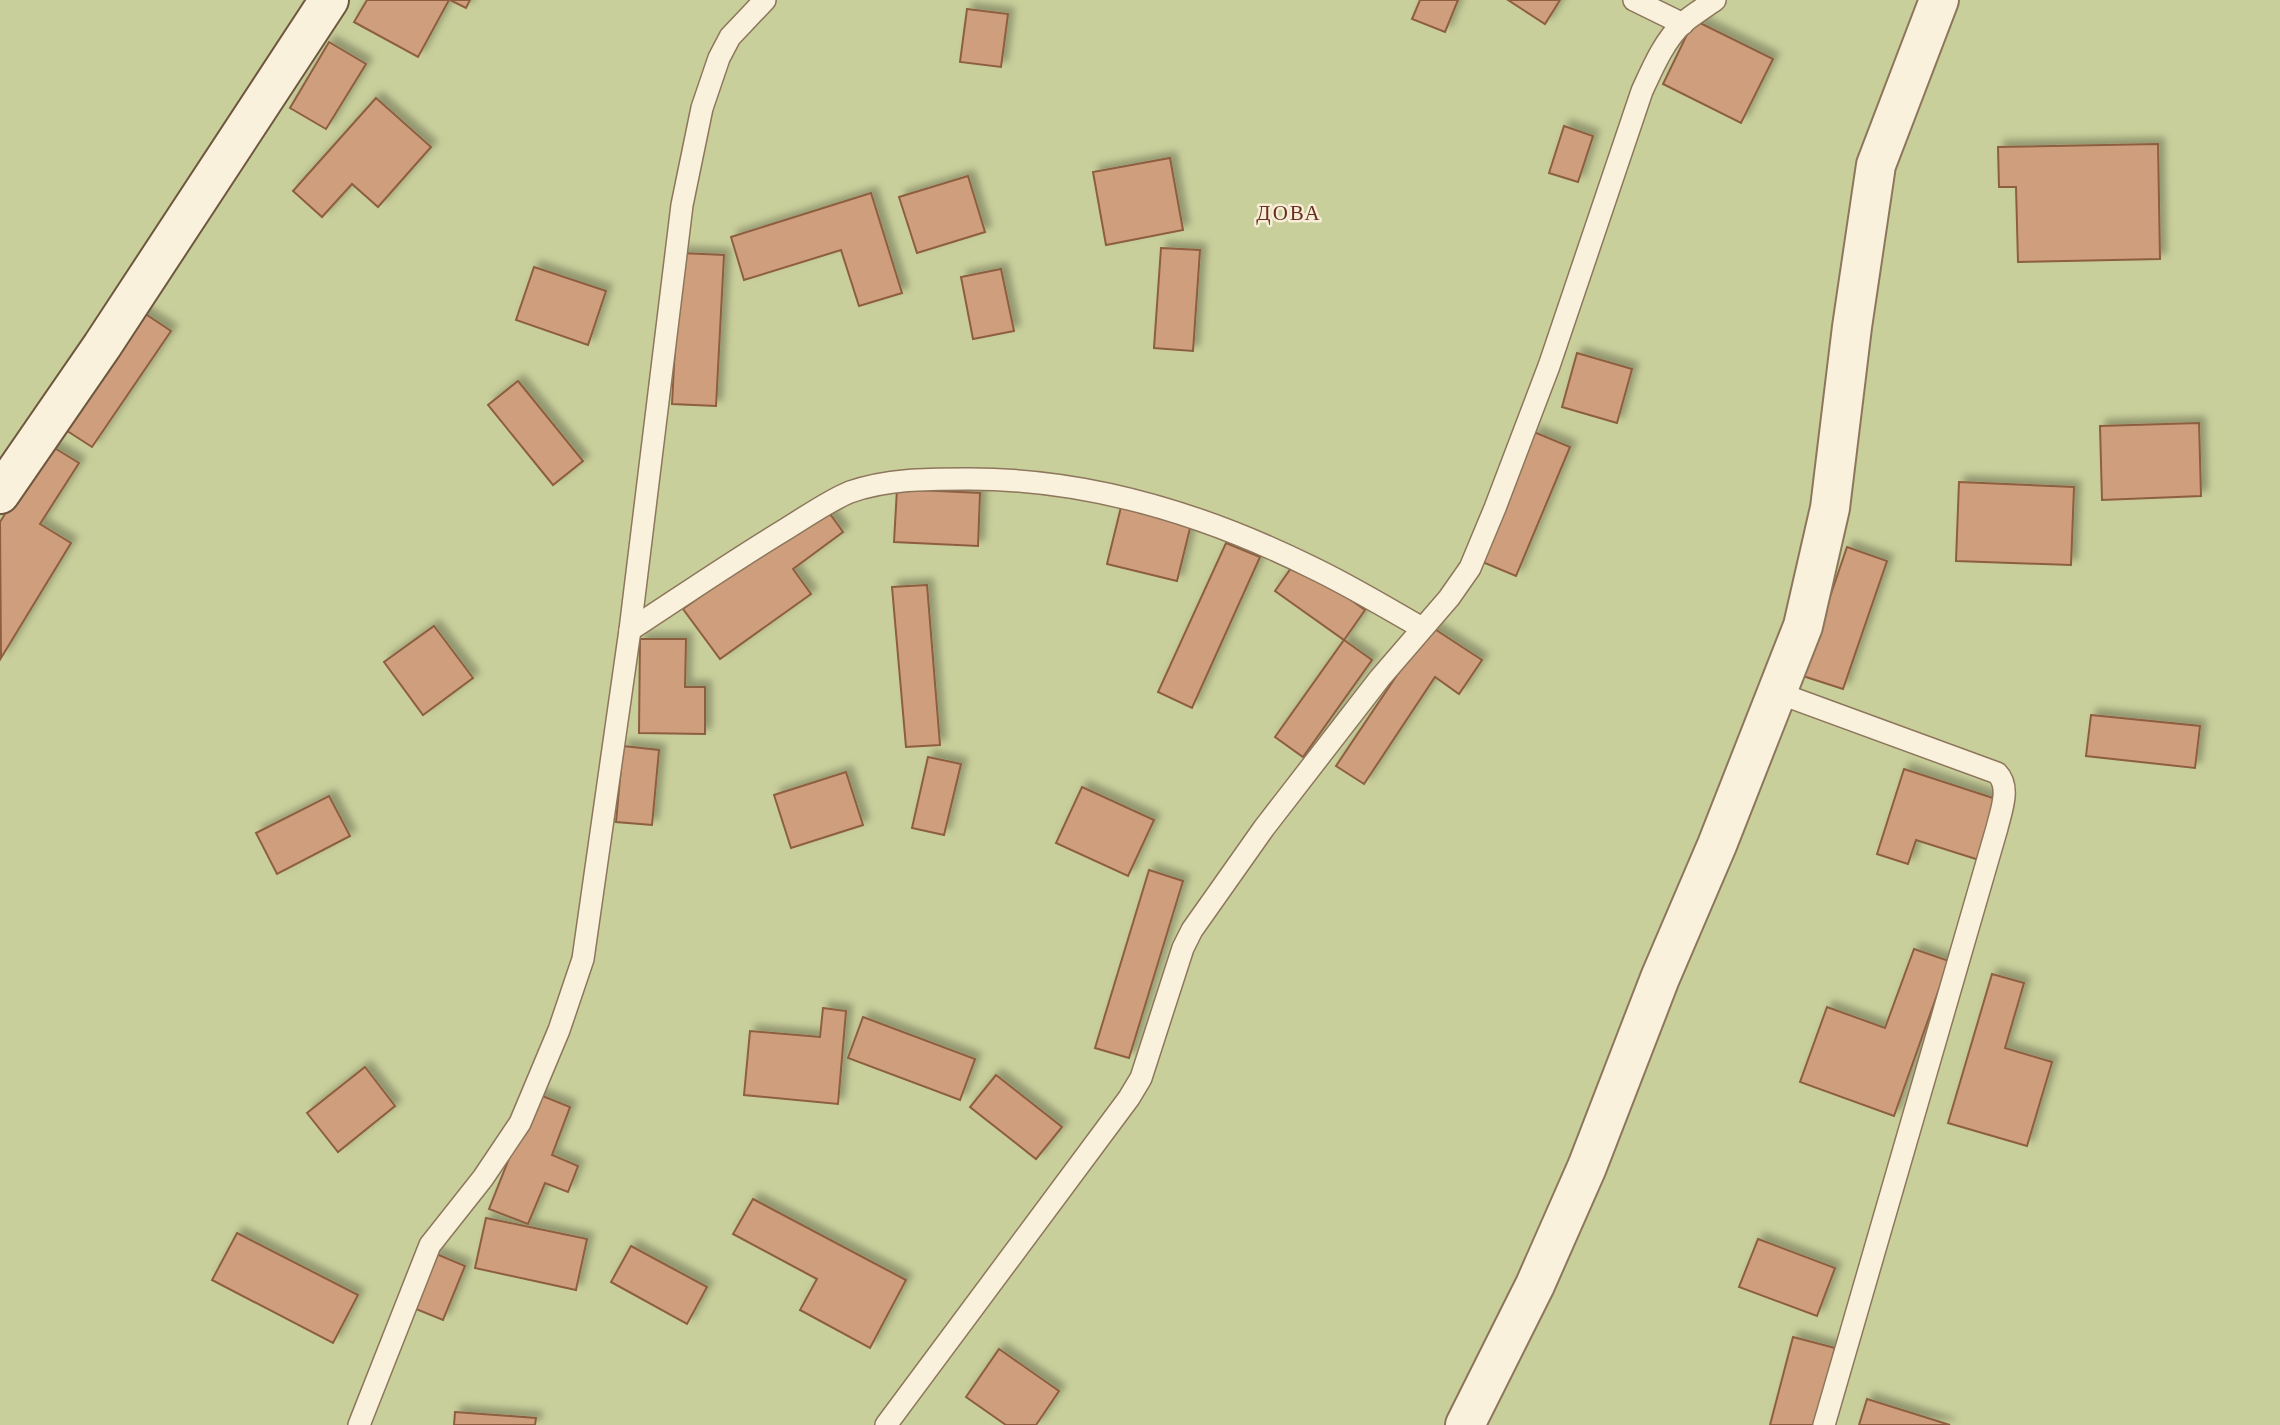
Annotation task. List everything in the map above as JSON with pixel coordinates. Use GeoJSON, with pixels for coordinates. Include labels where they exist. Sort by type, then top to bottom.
{"type":"FeatureCollection","features":[{"type":"Feature","properties":{"kind":"street"},"geometry":{"type":"LineString","coordinates":[[0,494],[102,346],[329,0]]}},
{"type":"Feature","properties":{"kind":"street"},"geometry":{"type":"LineString","coordinates":[[1465,1425],[1535,1285],[1587,1167],[1802,626],[1830,508],[1875,165],[1939,0]]}},
{"type":"Feature","properties":{"kind":"lane"},"geometry":{"type":"LineString","coordinates":[[359,1425],[430,1245],[483,1178],[520,1124],[559,1030],[583,959],[630,629],[682,205],[702,108],[719,58],[730,37],[765,0]]}},
{"type":"Feature","properties":{"kind":"lane"},"geometry":{"type":"LineString","coordinates":[[1634,0],[1683,23]]}},
{"type":"Feature","properties":{"kind":"lane"},"geometry":{"type":"LineString","coordinates":[[886,1425],[1129,1098],[1141,1078],[1183,948],[1203,912],[1380,678],[1461,582],[1480,544],[1549,366],[1642,91],[1654,64],[1683,23],[1715,0]]}},
{"type":"Feature","properties":{"kind":"lane"},"geometry":{"type":"LineString","coordinates":[[630,629],[746,553],[848,493],[884,482],[905,480],[1003,479],[1049,482],[1118,495],[1212,523],[1311,567],[1422,628]]}},
{"type":"Feature","properties":{"kind":"lane"},"geometry":{"type":"LineString","coordinates":[[1776,692],[1997,773],[2003,779],[2005,790],[1997,828],[1824,1425]]}},
{"type":"Feature","properties":{"kind":"green space"},"geometry":{"type":"Polygon","coordinates":[[[0,0],[2280,0],[2280,1425],[0,1425],[0,0]]]}},
{"type":"Feature","properties":{"kind":"building"},"geometry":{"type":"Polygon","coordinates":[[[367,0],[449,0],[418,57],[354,22],[367,0]]]}},
{"type":"Feature","properties":{"kind":"building"},"geometry":{"type":"Polygon","coordinates":[[[450,0],[470,0],[466,8],[450,0]]]}},
{"type":"Feature","properties":{"kind":"building"},"geometry":{"type":"Polygon","coordinates":[[[1420,0],[1458,0],[1445,32],[1412,19],[1420,0]]]}},
{"type":"Feature","properties":{"kind":"building"},"geometry":{"type":"Polygon","coordinates":[[[1508,0],[1560,0],[1545,24],[1508,0]]]}},
{"type":"Feature","properties":{"kind":"building"},"geometry":{"type":"Polygon","coordinates":[[[967,9],[1008,14],[1001,67],[960,62],[967,9]]]}},
{"type":"Feature","properties":{"kind":"building"},"geometry":{"type":"Polygon","coordinates":[[[1694,20],[1773,59],[1741,123],[1663,84],[1694,20]]]}},
{"type":"Feature","properties":{"kind":"building"},"geometry":{"type":"Polygon","coordinates":[[[329,42],[366,64],[326,129],[290,108],[329,42]]]}},
{"type":"Feature","properties":{"kind":"building"},"geometry":{"type":"Polygon","coordinates":[[[376,98],[431,147],[378,207],[352,184],[322,217],[293,191],[376,98]]]}},
{"type":"Feature","properties":{"kind":"building"},"geometry":{"type":"Polygon","coordinates":[[[1564,126],[1593,136],[1578,182],[1549,173],[1564,126]]]}},
{"type":"Feature","properties":{"kind":"building"},"geometry":{"type":"Polygon","coordinates":[[[2158,144],[2160,259],[2018,262],[2016,187],[1999,187],[1998,147],[2158,144]]]}},
{"type":"Feature","properties":{"kind":"building"},"geometry":{"type":"Polygon","coordinates":[[[1170,158],[1183,230],[1106,245],[1093,172],[1170,158]]]}},
{"type":"Feature","properties":{"kind":"building"},"geometry":{"type":"Polygon","coordinates":[[[968,176],[985,232],[917,253],[899,197],[968,176]]]}},
{"type":"Feature","properties":{"kind":"building"},"geometry":{"type":"Polygon","coordinates":[[[871,193],[902,293],[859,306],[841,250],[744,280],[731,237],[871,193]]]}},
{"type":"Feature","properties":{"kind":"building"},"geometry":{"type":"Polygon","coordinates":[[[1161,248],[1200,250],[1193,351],[1154,348],[1161,248]]]}},
{"type":"Feature","properties":{"kind":"building"},"geometry":{"type":"Polygon","coordinates":[[[680,253],[724,255],[716,406],[672,404],[680,253]]]}},
{"type":"Feature","properties":{"kind":"building"},"geometry":{"type":"Polygon","coordinates":[[[534,267],[606,291],[588,345],[516,320],[534,267]]]}},
{"type":"Feature","properties":{"kind":"building"},"geometry":{"type":"Polygon","coordinates":[[[1001,269],[1014,331],[973,339],[961,277],[1001,269]]]}},
{"type":"Feature","properties":{"kind":"building"},"geometry":{"type":"Polygon","coordinates":[[[138,309],[171,331],[92,447],[58,425],[138,309]]]}},
{"type":"Feature","properties":{"kind":"building"},"geometry":{"type":"Polygon","coordinates":[[[1577,353],[1632,369],[1617,423],[1562,407],[1577,353]]]}},
{"type":"Feature","properties":{"kind":"building"},"geometry":{"type":"Polygon","coordinates":[[[518,381],[583,461],[553,485],[488,405],[518,381]]]}},
{"type":"Feature","properties":{"kind":"building"},"geometry":{"type":"Polygon","coordinates":[[[2199,423],[2201,496],[2102,500],[2100,426],[2199,423]]]}},
{"type":"Feature","properties":{"kind":"building"},"geometry":{"type":"Polygon","coordinates":[[[1534,432],[1570,447],[1516,576],[1480,561],[1534,432]]]}},
{"type":"Feature","properties":{"kind":"building"},"geometry":{"type":"Polygon","coordinates":[[[48,444],[79,463],[40,524],[71,543],[1,658],[0,522],[48,444]]]}},
{"type":"Feature","properties":{"kind":"building"},"geometry":{"type":"Polygon","coordinates":[[[1959,482],[2074,487],[2071,565],[1956,561],[1959,482]]]}},
{"type":"Feature","properties":{"kind":"building"},"geometry":{"type":"Polygon","coordinates":[[[897,489],[980,493],[978,546],[894,542],[897,489]]]}},
{"type":"Feature","properties":{"kind":"building"},"geometry":{"type":"Polygon","coordinates":[[[825,507],[843,532],[793,569],[811,594],[720,659],[683,609],[825,507]]]}},
{"type":"Feature","properties":{"kind":"building"},"geometry":{"type":"Polygon","coordinates":[[[1121,507],[1191,524],[1177,581],[1107,564],[1121,507]]]}},
{"type":"Feature","properties":{"kind":"building"},"geometry":{"type":"Polygon","coordinates":[[[1226,543],[1260,557],[1192,708],[1158,692],[1226,543]]]}},
{"type":"Feature","properties":{"kind":"building"},"geometry":{"type":"Polygon","coordinates":[[[1847,547],[1887,561],[1843,689],[1803,676],[1847,547]]]}},
{"type":"Feature","properties":{"kind":"building"},"geometry":{"type":"Polygon","coordinates":[[[1296,561],[1365,610],[1344,640],[1275,591],[1296,561]]]}},
{"type":"Feature","properties":{"kind":"building"},"geometry":{"type":"Polygon","coordinates":[[[927,585],[940,745],[906,747],[892,587],[927,585]]]}},
{"type":"Feature","properties":{"kind":"building"},"geometry":{"type":"Polygon","coordinates":[[[434,626],[473,678],[423,715],[384,662],[434,626]]]}},
{"type":"Feature","properties":{"kind":"building"},"geometry":{"type":"Polygon","coordinates":[[[1430,626],[1482,660],[1459,694],[1435,677],[1364,784],[1336,766],[1430,626]]]}},
{"type":"Feature","properties":{"kind":"building"},"geometry":{"type":"Polygon","coordinates":[[[640,639],[686,639],[685,687],[705,687],[705,734],[639,733],[640,639]]]}},
{"type":"Feature","properties":{"kind":"building"},"geometry":{"type":"Polygon","coordinates":[[[1344,640],[1372,660],[1303,757],[1275,737],[1344,640]]]}},
{"type":"Feature","properties":{"kind":"building"},"geometry":{"type":"Polygon","coordinates":[[[2091,715],[2200,726],[2195,768],[2086,756],[2091,715]]]}},
{"type":"Feature","properties":{"kind":"building"},"geometry":{"type":"Polygon","coordinates":[[[623,746],[659,750],[652,825],[616,822],[623,746]]]}},
{"type":"Feature","properties":{"kind":"building"},"geometry":{"type":"Polygon","coordinates":[[[928,757],[961,764],[944,835],[912,828],[928,757]]]}},
{"type":"Feature","properties":{"kind":"building"},"geometry":{"type":"Polygon","coordinates":[[[1904,769],[1999,800],[1979,860],[1916,840],[1908,864],[1877,854],[1904,769]]]}},
{"type":"Feature","properties":{"kind":"building"},"geometry":{"type":"Polygon","coordinates":[[[846,772],[863,825],[791,848],[774,795],[846,772]]]}},
{"type":"Feature","properties":{"kind":"building"},"geometry":{"type":"Polygon","coordinates":[[[1082,787],[1154,820],[1128,876],[1056,843],[1082,787]]]}},
{"type":"Feature","properties":{"kind":"building"},"geometry":{"type":"Polygon","coordinates":[[[329,796],[350,836],[277,874],[256,833],[329,796]]]}},
{"type":"Feature","properties":{"kind":"building"},"geometry":{"type":"Polygon","coordinates":[[[1149,870],[1183,881],[1129,1058],[1095,1048],[1149,870]]]}},
{"type":"Feature","properties":{"kind":"building"},"geometry":{"type":"Polygon","coordinates":[[[1914,949],[1949,961],[1894,1116],[1800,1082],[1827,1007],[1885,1028],[1914,949]]]}},
{"type":"Feature","properties":{"kind":"building"},"geometry":{"type":"Polygon","coordinates":[[[1992,974],[2024,983],[2005,1048],[2052,1062],[2027,1146],[1948,1123],[1992,974]]]}},
{"type":"Feature","properties":{"kind":"building"},"geometry":{"type":"Polygon","coordinates":[[[823,1008],[846,1011],[838,1104],[744,1095],[750,1031],[820,1037],[823,1008]]]}},
{"type":"Feature","properties":{"kind":"building"},"geometry":{"type":"Polygon","coordinates":[[[863,1017],[975,1059],[960,1100],[848,1058],[863,1017]]]}},
{"type":"Feature","properties":{"kind":"building"},"geometry":{"type":"Polygon","coordinates":[[[365,1067],[395,1106],[338,1152],[307,1113],[365,1067]]]}},
{"type":"Feature","properties":{"kind":"building"},"geometry":{"type":"Polygon","coordinates":[[[996,1075],[1062,1127],[1036,1159],[970,1107],[996,1075]]]}},
{"type":"Feature","properties":{"kind":"building"},"geometry":{"type":"Polygon","coordinates":[[[535,1093],[570,1107],[552,1155],[578,1166],[568,1192],[545,1183],[528,1224],[489,1209],[535,1093]]]}},
{"type":"Feature","properties":{"kind":"building"},"geometry":{"type":"Polygon","coordinates":[[[753,1199],[906,1280],[870,1348],[800,1310],[817,1279],[733,1234],[753,1199]]]}},
{"type":"Feature","properties":{"kind":"building"},"geometry":{"type":"Polygon","coordinates":[[[486,1218],[587,1239],[576,1290],[475,1268],[486,1218]]]}},
{"type":"Feature","properties":{"kind":"building"},"geometry":{"type":"Polygon","coordinates":[[[237,1233],[358,1295],[333,1343],[212,1280],[237,1233]]]}},
{"type":"Feature","properties":{"kind":"building"},"geometry":{"type":"Polygon","coordinates":[[[1758,1239],[1835,1268],[1817,1316],[1739,1287],[1758,1239]]]}},
{"type":"Feature","properties":{"kind":"building"},"geometry":{"type":"Polygon","coordinates":[[[631,1246],[707,1287],[687,1324],[611,1282],[631,1246]]]}},
{"type":"Feature","properties":{"kind":"building"},"geometry":{"type":"Polygon","coordinates":[[[434,1253],[465,1266],[443,1320],[411,1307],[434,1253]]]}},
{"type":"Feature","properties":{"kind":"building"},"geometry":{"type":"Polygon","coordinates":[[[1793,1337],[1835,1348],[1814,1425],[1770,1425],[1793,1337]]]}},
{"type":"Feature","properties":{"kind":"building"},"geometry":{"type":"Polygon","coordinates":[[[999,1349],[1059,1391],[1036,1425],[1006,1425],[966,1397],[999,1349]]]}},
{"type":"Feature","properties":{"kind":"building"},"geometry":{"type":"Polygon","coordinates":[[[1867,1399],[1950,1425],[1859,1425],[1867,1399]]]}},
{"type":"Feature","properties":{"kind":"building"},"geometry":{"type":"Polygon","coordinates":[[[455,1412],[536,1418],[535,1425],[454,1425],[455,1412]]]}},
{"type":"Feature","properties":{"kind":"district","name":"ДОВА"},"geometry":{"type":"Point","coordinates":[1289,213]}}]}
